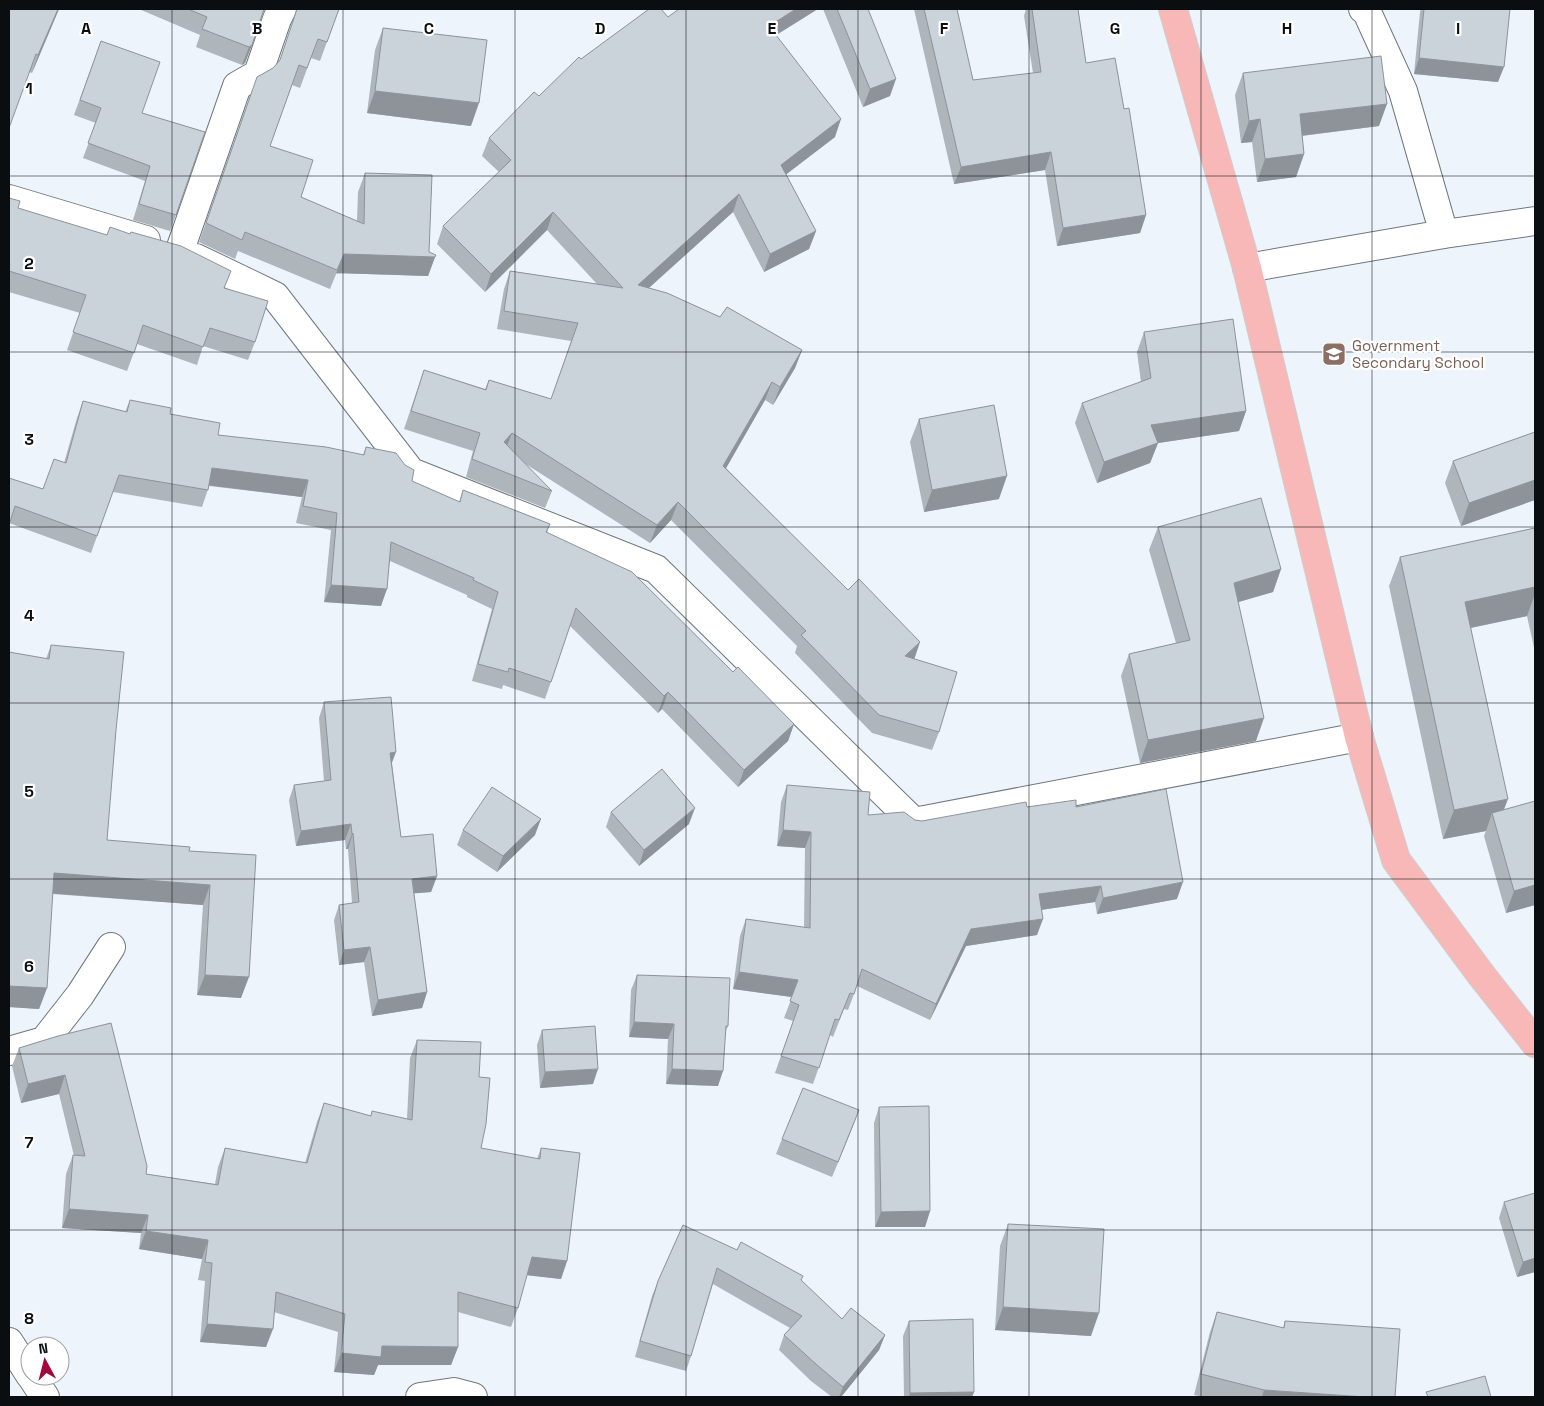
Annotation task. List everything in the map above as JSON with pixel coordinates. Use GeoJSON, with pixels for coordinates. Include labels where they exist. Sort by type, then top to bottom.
{"type":"FeatureCollection","features":[{"type":"Feature","properties":{"kind":"highway"},"geometry":{"type":"LineString","coordinates":[[1174,9],[1247,268],[1359,737],[1396,860],[1482,976],[1535,1043]]}},
{"type":"Feature","properties":{"kind":"street"},"geometry":{"type":"LineString","coordinates":[[180,250],[237,86],[258,74],[282,9]]}},
{"type":"Feature","properties":{"kind":"street"},"geometry":{"type":"LineString","coordinates":[[1365,9],[1404,91],[1444,234]]}},
{"type":"Feature","properties":{"kind":"street"},"geometry":{"type":"LineString","coordinates":[[9,199],[180,250],[275,296],[411,472],[656,569],[914,822],[1359,737]]}},
{"type":"Feature","properties":{"kind":"street"},"geometry":{"type":"LineString","coordinates":[[1247,268],[1444,234],[1535,221]]}},
{"type":"Feature","properties":{"kind":"street"},"geometry":{"type":"LineString","coordinates":[[9,1051],[44,1041],[80,995],[111,947]]}},
{"type":"Feature","properties":{"kind":"street"},"geometry":{"type":"LineString","coordinates":[[9,1342],[20,1359]]}},
{"type":"Feature","properties":{"kind":"street"},"geometry":{"type":"LineString","coordinates":[[38,1386],[45,1397]]}},
{"type":"Feature","properties":{"kind":"street"},"geometry":{"type":"LineString","coordinates":[[420,1397],[454,1392],[473,1397]]}},
{"type":"Feature","properties":{"kind":"building"},"geometry":{"type":"Polygon","coordinates":[[[9,9],[58,9],[38,55],[36,54],[9,128],[9,9]]]}},
{"type":"Feature","properties":{"kind":"building"},"geometry":{"type":"Polygon","coordinates":[[[188,9],[264,9],[252,45],[249,47],[202,29],[207,17],[188,9]]]}},
{"type":"Feature","properties":{"kind":"building"},"geometry":{"type":"Polygon","coordinates":[[[297,9],[339,9],[327,42],[318,39],[307,68],[299,65],[270,146],[313,160],[301,197],[364,224],[365,173],[432,175],[429,252],[436,255],[435,257],[344,254],[337,270],[245,232],[242,240],[206,223],[257,77],[273,68],[280,60],[297,9]]]}},
{"type":"Feature","properties":{"kind":"building"},"geometry":{"type":"Polygon","coordinates":[[[649,9],[661,9],[668,17],[679,9],[796,9],[769,26],[841,119],[781,165],[816,231],[770,254],[739,194],[638,285],[667,293],[720,317],[727,307],[802,350],[780,387],[772,382],[723,466],[848,590],[859,579],[920,642],[905,656],[957,672],[939,732],[879,715],[801,635],[806,631],[678,502],[657,525],[512,433],[504,442],[552,491],[472,459],[480,433],[411,411],[424,370],[486,390],[489,380],[551,399],[578,323],[504,311],[510,271],[623,288],[553,212],[491,274],[443,226],[511,160],[489,138],[534,92],[539,96],[579,57],[581,59],[649,9]]]}},
{"type":"Feature","properties":{"kind":"building"},"geometry":{"type":"Polygon","coordinates":[[[837,9],[868,9],[896,79],[870,89],[837,9]]]}},
{"type":"Feature","properties":{"kind":"building"},"geometry":{"type":"Polygon","coordinates":[[[924,9],[957,9],[973,80],[1041,72],[1032,9],[1078,9],[1086,63],[1115,58],[1124,109],[1129,108],[1146,215],[1063,228],[1051,152],[961,167],[924,9]]]}},
{"type":"Feature","properties":{"kind":"building"},"geometry":{"type":"Polygon","coordinates":[[[1424,9],[1510,9],[1504,67],[1419,58],[1424,9]]]}},
{"type":"Feature","properties":{"kind":"building"},"geometry":{"type":"Polygon","coordinates":[[[383,28],[487,40],[479,103],[375,91],[383,28]]]}},
{"type":"Feature","properties":{"kind":"building"},"geometry":{"type":"Polygon","coordinates":[[[101,41],[160,62],[142,113],[205,132],[176,215],[139,204],[150,166],[88,143],[101,108],[80,100],[101,41]]]}},
{"type":"Feature","properties":{"kind":"building"},"geometry":{"type":"Polygon","coordinates":[[[1381,56],[1387,104],[1300,114],[1304,154],[1265,159],[1260,119],[1249,121],[1243,73],[1381,56]]]}},
{"type":"Feature","properties":{"kind":"building"},"geometry":{"type":"Polygon","coordinates":[[[9,198],[20,201],[18,208],[107,235],[110,227],[130,234],[131,232],[181,246],[231,271],[224,288],[268,301],[255,342],[210,328],[203,347],[143,325],[134,353],[73,332],[86,295],[9,271],[9,198]]]}},
{"type":"Feature","properties":{"kind":"building"},"geometry":{"type":"Polygon","coordinates":[[[1233,319],[1246,411],[1151,425],[1158,443],[1104,462],[1082,403],[1151,378],[1144,332],[1233,319]]]}},
{"type":"Feature","properties":{"kind":"building"},"geometry":{"type":"Polygon","coordinates":[[[130,400],[171,408],[170,414],[220,423],[218,435],[326,447],[364,455],[366,447],[396,453],[405,465],[414,470],[412,481],[460,502],[463,490],[550,524],[546,532],[632,572],[733,672],[738,667],[794,724],[744,770],[668,692],[664,696],[576,608],[551,682],[509,668],[508,672],[478,664],[498,592],[473,580],[474,578],[391,542],[387,589],[331,585],[337,513],[303,506],[308,480],[212,468],[208,490],[119,475],[97,536],[15,506],[9,522],[9,478],[43,489],[54,459],[66,463],[83,401],[127,412],[130,400]]]}},
{"type":"Feature","properties":{"kind":"building"},"geometry":{"type":"Polygon","coordinates":[[[994,405],[1007,476],[932,490],[919,419],[994,405]]]}},
{"type":"Feature","properties":{"kind":"building"},"geometry":{"type":"Polygon","coordinates":[[[1535,432],[1535,480],[1469,503],[1453,461],[1535,432]]]}},
{"type":"Feature","properties":{"kind":"building"},"geometry":{"type":"Polygon","coordinates":[[[1261,498],[1281,569],[1234,583],[1264,718],[1148,740],[1129,654],[1190,640],[1158,527],[1261,498]]]}},
{"type":"Feature","properties":{"kind":"building"},"geometry":{"type":"Polygon","coordinates":[[[1535,528],[1535,587],[1465,602],[1508,799],[1454,810],[1400,557],[1535,528]]]}},
{"type":"Feature","properties":{"kind":"building"},"geometry":{"type":"Polygon","coordinates":[[[51,645],[124,652],[107,840],[190,847],[189,851],[256,855],[249,977],[205,975],[210,885],[54,873],[47,988],[9,986],[9,652],[49,659],[51,645]]]}},
{"type":"Feature","properties":{"kind":"building"},"geometry":{"type":"Polygon","coordinates":[[[391,697],[396,752],[390,753],[401,837],[433,834],[437,876],[412,879],[427,992],[378,1000],[370,947],[344,950],[339,905],[359,902],[351,824],[301,831],[294,785],[331,780],[324,702],[391,697]]]}},
{"type":"Feature","properties":{"kind":"building"},"geometry":{"type":"Polygon","coordinates":[[[662,769],[695,808],[644,850],[611,812],[662,769]]]}},
{"type":"Feature","properties":{"kind":"building"},"geometry":{"type":"Polygon","coordinates":[[[787,785],[870,792],[868,815],[904,812],[915,820],[922,821],[1026,802],[1027,807],[1076,800],[1076,807],[1166,789],[1183,882],[1103,898],[1101,886],[1039,894],[1043,919],[971,929],[936,1004],[862,969],[854,994],[850,993],[839,1020],[835,1019],[819,1068],[781,1056],[799,1005],[790,1001],[798,980],[739,972],[746,919],[810,928],[811,832],[783,830],[787,785]]]}},
{"type":"Feature","properties":{"kind":"building"},"geometry":{"type":"Polygon","coordinates":[[[492,787],[541,819],[503,856],[463,830],[492,787]]]}},
{"type":"Feature","properties":{"kind":"building"},"geometry":{"type":"Polygon","coordinates":[[[1535,801],[1535,885],[1514,891],[1492,813],[1535,801]]]}},
{"type":"Feature","properties":{"kind":"building"},"geometry":{"type":"Polygon","coordinates":[[[637,975],[730,978],[728,1026],[726,1026],[723,1071],[672,1069],[674,1024],[634,1022],[637,975]]]}},
{"type":"Feature","properties":{"kind":"building"},"geometry":{"type":"Polygon","coordinates":[[[111,1023],[147,1166],[146,1174],[218,1185],[225,1148],[307,1163],[324,1103],[371,1116],[372,1111],[412,1120],[417,1040],[481,1042],[479,1077],[490,1078],[486,1124],[481,1148],[540,1159],[541,1148],[580,1153],[567,1261],[532,1257],[518,1308],[458,1292],[458,1347],[382,1346],[381,1357],[341,1353],[345,1314],[276,1292],[273,1329],[207,1324],[212,1263],[205,1262],[208,1240],[146,1231],[148,1215],[69,1209],[73,1155],[85,1156],[65,1075],[28,1084],[19,1048],[111,1023]]]}},
{"type":"Feature","properties":{"kind":"building"},"geometry":{"type":"Polygon","coordinates":[[[595,1026],[598,1069],[545,1072],[542,1030],[595,1026]]]}},
{"type":"Feature","properties":{"kind":"building"},"geometry":{"type":"Polygon","coordinates":[[[803,1088],[859,1110],[838,1162],[782,1139],[803,1088]]]}},
{"type":"Feature","properties":{"kind":"building"},"geometry":{"type":"Polygon","coordinates":[[[929,1106],[930,1211],[881,1212],[879,1107],[929,1106]]]}},
{"type":"Feature","properties":{"kind":"building"},"geometry":{"type":"Polygon","coordinates":[[[1535,1193],[1535,1258],[1523,1262],[1504,1202],[1535,1193]]]}},
{"type":"Feature","properties":{"kind":"building"},"geometry":{"type":"Polygon","coordinates":[[[1008,1224],[1104,1229],[1099,1313],[1003,1307],[1008,1224]]]}},
{"type":"Feature","properties":{"kind":"building"},"geometry":{"type":"Polygon","coordinates":[[[683,1225],[737,1250],[741,1242],[803,1276],[801,1280],[842,1319],[851,1308],[885,1335],[843,1387],[784,1335],[802,1316],[717,1268],[691,1356],[640,1341],[658,1281],[683,1225]]]}},
{"type":"Feature","properties":{"kind":"building"},"geometry":{"type":"Polygon","coordinates":[[[1217,1312],[1284,1328],[1285,1321],[1400,1329],[1395,1397],[1365,1397],[1264,1390],[1201,1374],[1217,1312]]]}},
{"type":"Feature","properties":{"kind":"building"},"geometry":{"type":"Polygon","coordinates":[[[973,1319],[974,1392],[910,1393],[909,1321],[973,1319]]]}},
{"type":"Feature","properties":{"kind":"building"},"geometry":{"type":"Polygon","coordinates":[[[1485,1376],[1491,1397],[1428,1397],[1426,1392],[1485,1376]]]}},
{"type":"Feature","properties":{"kind":"place","name":"Government Secondary School"},"geometry":{"type":"Point","coordinates":[1334,354]}}]}
